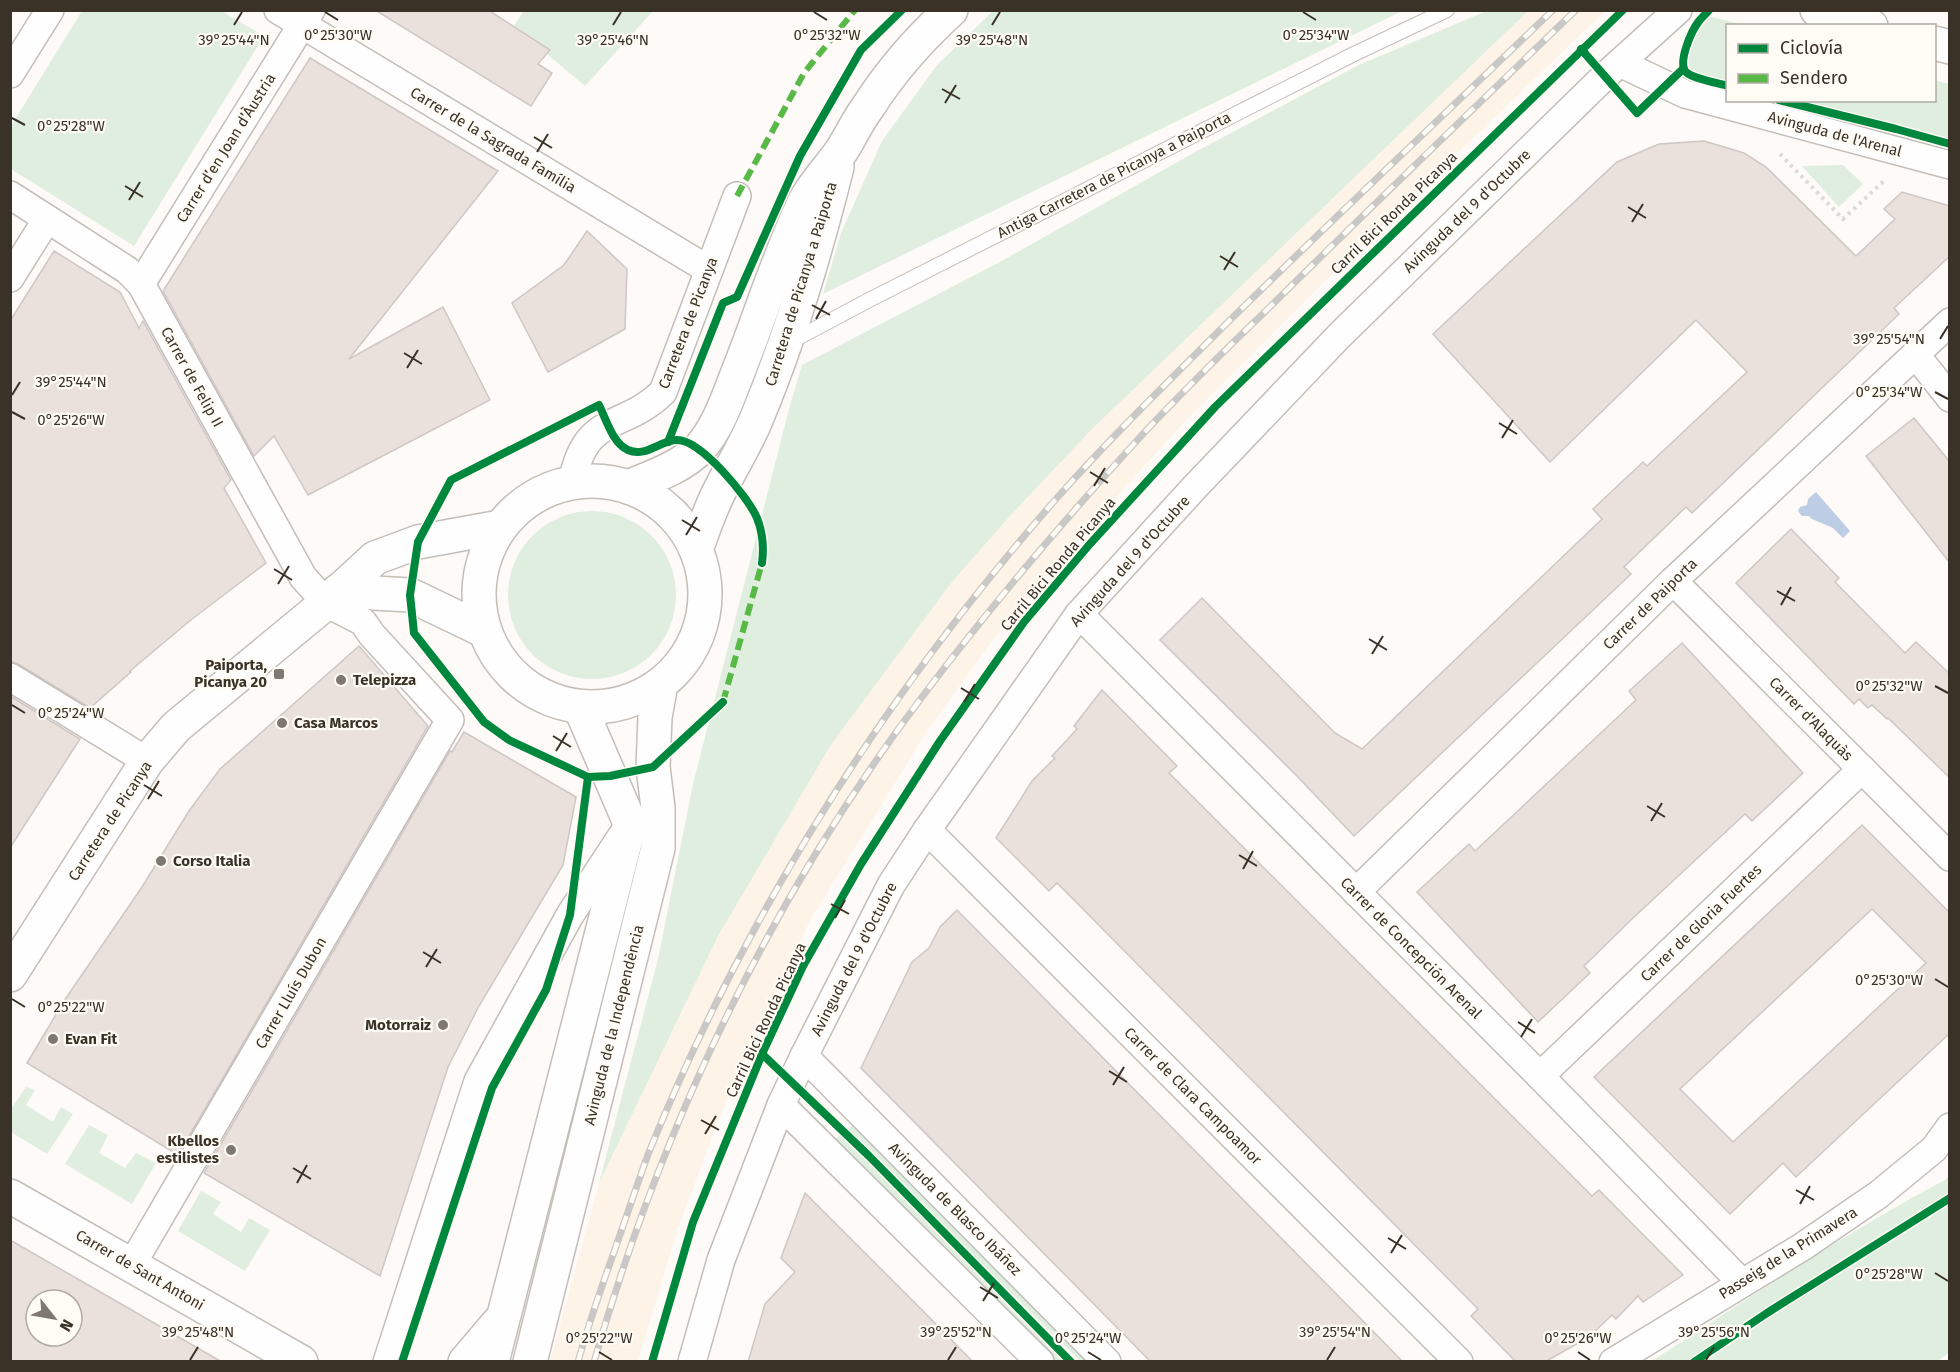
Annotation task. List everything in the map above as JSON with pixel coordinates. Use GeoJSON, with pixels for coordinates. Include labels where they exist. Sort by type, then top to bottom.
{"type":"FeatureCollection","features":[{"type":"Feature","properties":{"kind":"street"},"geometry":{"type":"LineString","coordinates":[[10,74],[50,10]]}},
{"type":"Feature","properties":{"kind":"street","name":"Carrer de la Sagrada Família"},"geometry":{"type":"LineString","coordinates":[[278,10],[306,18],[709,270]]}},
{"type":"Feature","properties":{"kind":"street","name":"Carretera de Picanya a Paiporta"},"geometry":{"type":"LineString","coordinates":[[628,487],[657,475],[686,459],[699,449],[709,435],[733,385],[779,259],[817,181],[841,151],[897,65],[951,10]]}},
{"type":"Feature","properties":{"kind":"street","name":"Avinguda del 9 d'Octubre"},"geometry":{"type":"LineString","coordinates":[[692,1362],[721,1260],[781,1105],[891,885],[1079,614],[1193,489],[1340,335],[1620,63],[1678,10]]}},
{"type":"Feature","properties":{"kind":"street"},"geometry":{"type":"LineString","coordinates":[[1817,10],[1864,24]]}},
{"type":"Feature","properties":{"kind":"street","name":"Carrer d’en Joan d’Àustria"},"geometry":{"type":"LineString","coordinates":[[141,284],[306,18]]}},
{"type":"Feature","properties":{"kind":"street","name":"Avinguda de l'Arenal"},"geometry":{"type":"LineString","coordinates":[[1620,63],[1685,94],[1950,165]]}},
{"type":"Feature","properties":{"kind":"street","name":"Carretera de Picanya a Paiporta"},"geometry":{"type":"LineString","coordinates":[[698,547],[717,495],[752,430],[784,345],[825,216],[841,151]]}},
{"type":"Feature","properties":{"kind":"street","name":"Carrer de Felip II"},"geometry":{"type":"LineString","coordinates":[[10,195],[127,270],[141,284],[303,577],[332,597]]}},
{"type":"Feature","properties":{"kind":"street","name":"Carretera de Picanya"},"geometry":{"type":"LineString","coordinates":[[572,483],[581,450],[592,436],[609,424],[653,402],[663,392],[737,196]]}},
{"type":"Feature","properties":{"kind":"street"},"geometry":{"type":"LineString","coordinates":[[10,278],[47,219]]}},
{"type":"Feature","properties":{"kind":"street","name":"Carrer de Paiporta"},"geometry":{"type":"LineString","coordinates":[[1356,892],[1673,581],[1950,322]]}},
{"type":"Feature","properties":{"kind":"street"},"geometry":{"type":"LineString","coordinates":[[1916,355],[1950,398]]}},
{"type":"Feature","properties":{"kind":"street"},"geometry":{"type":"LineString","coordinates":[[601,482],[628,487],[659,503],[682,526],[698,547],[704,583],[703,612],[695,639],[681,664],[661,684],[637,699],[609,706],[580,707],[548,700],[520,683],[498,660],[483,630],[478,595],[484,559],[500,527],[520,506],[545,491],[572,483],[601,482]]}},
{"type":"Feature","properties":{"kind":"street","name":"Carretera de Picanya"},"geometry":{"type":"LineString","coordinates":[[10,975],[147,761],[176,728],[375,558],[418,542],[500,527]]}},
{"type":"Feature","properties":{"kind":"street","name":"Carrer d'Alaquàs"},"geometry":{"type":"LineString","coordinates":[[1673,581],[1950,857]]}},
{"type":"Feature","properties":{"kind":"street"},"geometry":{"type":"LineString","coordinates":[[332,597],[410,595],[483,630]]}},
{"type":"Feature","properties":{"kind":"street","name":"Carrer Lluís Dubon"},"geometry":{"type":"LineString","coordinates":[[132,1266],[450,720],[372,636],[363,622],[332,597]]}},
{"type":"Feature","properties":{"kind":"street","name":"Carrer de Concepción Arenal"},"geometry":{"type":"LineString","coordinates":[[1079,614],[1540,1076],[1742,1283]]}},
{"type":"Feature","properties":{"kind":"street"},"geometry":{"type":"LineString","coordinates":[[10,677],[147,761]]}},
{"type":"Feature","properties":{"kind":"street","name":"Avinguda de la Independència"},"geometry":{"type":"LineString","coordinates":[[530,1362],[658,848],[658,807],[653,767],[655,717],[661,684]]}},
{"type":"Feature","properties":{"kind":"street"},"geometry":{"type":"LineString","coordinates":[[492,1362],[630,823],[580,707]]}},
{"type":"Feature","properties":{"kind":"street","name":"Carrer de Gloria Fuertes"},"geometry":{"type":"LineString","coordinates":[[1540,1076],[1862,769]]}},
{"type":"Feature","properties":{"kind":"street"},"geometry":{"type":"LineString","coordinates":[[387,1362],[478,1081],[570,915],[630,823]]}},
{"type":"Feature","properties":{"kind":"street","name":"Carrer de Clara Campoamor"},"geometry":{"type":"LineString","coordinates":[[927,830],[1459,1362]]}},
{"type":"Feature","properties":{"kind":"street","name":"Avinguda de Blasco Ibáñez"},"geometry":{"type":"LineString","coordinates":[[804,1056],[1107,1362]]}},
{"type":"Feature","properties":{"kind":"street"},"geometry":{"type":"LineString","coordinates":[[781,1105],[1040,1362]]}},
{"type":"Feature","properties":{"kind":"street","name":"Passeig de la Primavera"},"geometry":{"type":"LineString","coordinates":[[1613,1362],[1802,1247],[1878,1195],[1934,1149],[1950,1127]]}},
{"type":"Feature","properties":{"kind":"street","name":"Carrer de Sant Antoni"},"geometry":{"type":"LineString","coordinates":[[10,1196],[302,1362]]}},
{"type":"Feature","properties":{"kind":"street"},"geometry":{"type":"LineString","coordinates":[[465,1362],[504,1316]]}},
{"type":"Feature","properties":{"kind":"lane","name":"Antiga Carretera de Picanya a Paiporta"},"geometry":{"type":"LineString","coordinates":[[784,345],[1323,70],[1447,10]]}},
{"type":"Feature","properties":{"kind":"path"},"geometry":{"type":"LineString","coordinates":[[1779,152],[1843,219],[1886,179]]}},
{"type":"Feature","properties":{"kind":"shaded area"},"geometry":{"type":"Polygon","coordinates":[[[1528,11],[1605,11],[1349,257],[1187,419],[1002,627],[927,731],[810,920],[720,1116],[677,1230],[638,1361],[550,1362],[599,1183],[718,936],[832,743],[952,582],[1009,517],[1092,429],[1528,11]]]}},
{"type":"Feature","properties":{"kind":"green space"},"geometry":{"type":"Polygon","coordinates":[[[994,10],[1402,11],[823,294],[841,233],[882,141],[937,65],[994,10]]]}},
{"type":"Feature","properties":{"kind":"green space"},"geometry":{"type":"Polygon","coordinates":[[[1489,10],[1528,11],[1092,429],[1009,517],[952,582],[832,743],[718,936],[599,1183],[658,959],[693,784],[802,365],[998,263],[1199,150],[1359,65],[1489,10]]]}},
{"type":"Feature","properties":{"kind":"green space"},"geometry":{"type":"Polygon","coordinates":[[[82,11],[221,11],[264,36],[134,246],[11,169],[11,126],[82,11]]]}},
{"type":"Feature","properties":{"kind":"green space"},"geometry":{"type":"Polygon","coordinates":[[[521,11],[653,11],[585,86],[547,54],[549,49],[514,26],[523,12],[521,11]]]}},
{"type":"Feature","properties":{"kind":"green space"},"geometry":{"type":"Polygon","coordinates":[[[1705,15],[1739,24],[1726,24],[1726,86],[1696,77],[1687,73],[1683,68],[1684,53],[1696,26],[1705,15]]]}},
{"type":"Feature","properties":{"kind":"green space"},"geometry":{"type":"Polygon","coordinates":[[[1936,80],[1949,84],[1949,144],[1783,102],[1936,102],[1936,80]]]}},
{"type":"Feature","properties":{"kind":"green space"},"geometry":{"type":"Polygon","coordinates":[[[1843,165],[1863,184],[1839,207],[1802,166],[1843,165]]]}},
{"type":"Feature","properties":{"kind":"green space"},"geometry":{"type":"Polygon","coordinates":[[[592,511],[624,518],[651,536],[669,563],[676,595],[669,627],[651,654],[624,672],[592,679],[560,672],[533,654],[515,627],[508,595],[515,563],[533,536],[560,518],[592,511]]]}},
{"type":"Feature","properties":{"kind":"green space"},"geometry":{"type":"Polygon","coordinates":[[[26,1087],[35,1090],[26,1105],[53,1122],[61,1107],[73,1114],[47,1154],[11,1132],[11,1109],[26,1087]]]}},
{"type":"Feature","properties":{"kind":"green space"},"geometry":{"type":"Polygon","coordinates":[[[853,1124],[1092,1361],[1080,1361],[847,1130],[853,1124]]]}},
{"type":"Feature","properties":{"kind":"green space"},"geometry":{"type":"Polygon","coordinates":[[[89,1125],[108,1135],[99,1153],[125,1168],[136,1153],[156,1163],[132,1204],[65,1164],[89,1125]]]}},
{"type":"Feature","properties":{"kind":"green space"},"geometry":{"type":"Polygon","coordinates":[[[841,1135],[1066,1361],[1055,1361],[834,1140],[841,1135]]]}},
{"type":"Feature","properties":{"kind":"green space"},"geometry":{"type":"Polygon","coordinates":[[[1949,1175],[1949,1353],[1936,1362],[1652,1361],[1796,1268],[1870,1222],[1945,1180],[1949,1175]]]}},
{"type":"Feature","properties":{"kind":"green space"},"geometry":{"type":"Polygon","coordinates":[[[201,1191],[221,1202],[213,1214],[241,1232],[249,1218],[270,1230],[245,1271],[178,1231],[201,1191]]]}},
{"type":"Feature","properties":{"kind":"water"},"geometry":{"type":"Polygon","coordinates":[[[1816,492],[1850,531],[1843,538],[1833,528],[1809,516],[1802,516],[1798,511],[1800,507],[1807,505],[1808,499],[1816,492]]]}},
{"type":"Feature","properties":{"kind":"building"},"geometry":{"type":"Polygon","coordinates":[[[375,10],[488,10],[550,50],[538,64],[552,73],[531,106],[375,10]]]}},
{"type":"Feature","properties":{"kind":"building"},"geometry":{"type":"Polygon","coordinates":[[[310,58],[498,171],[349,359],[443,307],[490,400],[308,495],[274,436],[254,456],[163,291],[310,58]]]}},
{"type":"Feature","properties":{"kind":"building"},"geometry":{"type":"Polygon","coordinates":[[[1704,141],[1744,153],[1766,167],[1856,256],[1895,219],[1884,209],[1902,192],[1950,206],[1950,256],[1894,308],[1899,314],[1692,513],[1686,507],[1624,567],[1631,574],[1354,836],[1160,640],[1202,598],[1335,733],[1362,749],[1602,519],[1593,509],[1643,462],[1647,466],[1747,372],[1696,320],[1550,462],[1433,334],[1617,162],[1659,144],[1704,141]]]}},
{"type":"Feature","properties":{"kind":"building"},"geometry":{"type":"Polygon","coordinates":[[[587,231],[627,269],[625,329],[548,372],[512,303],[564,265],[587,231]]]}},
{"type":"Feature","properties":{"kind":"building"},"geometry":{"type":"Polygon","coordinates":[[[54,251],[120,292],[139,328],[143,321],[231,480],[224,488],[266,563],[192,619],[90,708],[10,661],[10,321],[54,251]]]}},
{"type":"Feature","properties":{"kind":"building"},"geometry":{"type":"Polygon","coordinates":[[[1914,418],[1950,462],[1950,563],[1866,456],[1914,418]]]}},
{"type":"Feature","properties":{"kind":"building"},"geometry":{"type":"Polygon","coordinates":[[[1791,529],[1839,578],[1835,582],[1905,653],[1916,642],[1950,674],[1950,778],[1872,705],[1868,708],[1859,699],[1854,704],[1736,583],[1791,529]]]}},
{"type":"Feature","properties":{"kind":"building"},"geometry":{"type":"Polygon","coordinates":[[[1682,643],[1803,773],[1752,821],[1745,814],[1633,918],[1584,966],[1590,973],[1538,1022],[1417,892],[1469,844],[1475,851],[1636,700],[1629,691],[1682,643]]]}},
{"type":"Feature","properties":{"kind":"building"},"geometry":{"type":"Polygon","coordinates":[[[359,646],[428,726],[178,1155],[27,1063],[64,1001],[142,887],[189,811],[220,769],[359,646]]]}},
{"type":"Feature","properties":{"kind":"building"},"geometry":{"type":"Polygon","coordinates":[[[1102,690],[1177,766],[1169,773],[1592,1196],[1599,1190],[1683,1275],[1643,1302],[1638,1296],[1616,1319],[1612,1315],[1589,1337],[1545,1362],[1516,1362],[1471,1316],[1478,1309],[1078,904],[1057,883],[1049,891],[996,838],[1032,781],[1055,758],[1052,756],[1077,729],[1074,726],[1102,690]]]}},
{"type":"Feature","properties":{"kind":"building"},"geometry":{"type":"Polygon","coordinates":[[[10,696],[80,739],[10,848],[10,696]]]}},
{"type":"Feature","properties":{"kind":"building"},"geometry":{"type":"Polygon","coordinates":[[[464,732],[576,797],[563,865],[479,1006],[448,1067],[380,1276],[204,1173],[450,751],[452,752],[464,732]]]}},
{"type":"Feature","properties":{"kind":"building"},"geometry":{"type":"Polygon","coordinates":[[[1862,825],[1950,913],[1950,1033],[1796,1177],[1783,1163],[1730,1214],[1594,1077],[1862,825]],[[1872,909],[1680,1089],[1733,1142],[1926,963],[1872,909]]]}},
{"type":"Feature","properties":{"kind":"building"},"geometry":{"type":"Polygon","coordinates":[[[957,910],[1403,1362],[1151,1362],[861,1068],[912,962],[929,948],[940,927],[957,910]]]}},
{"type":"Feature","properties":{"kind":"building"},"geometry":{"type":"Polygon","coordinates":[[[805,1193],[973,1362],[748,1362],[765,1304],[795,1272],[781,1258],[805,1193]]]}},
{"type":"Feature","properties":{"kind":"building"},"geometry":{"type":"Polygon","coordinates":[[[10,1240],[222,1362],[10,1362],[10,1240]]]}},
{"type":"Feature","properties":{"kind":"railway"},"geometry":{"type":"LineString","coordinates":[[578,1362],[598,1297],[649,1152],[687,1063],[730,976],[825,809],[878,728],[934,649],[1056,499],[1119,431],[1268,283],[1553,10]]}},
{"type":"Feature","properties":{"kind":"railway"},"geometry":{"type":"LineString","coordinates":[[594,1362],[621,1274],[653,1186],[726,1016],[815,854],[865,776],[919,701],[1023,570],[1150,426],[1355,223],[1576,10]]}},
{"type":"Feature","properties":{"kind":"marked path"},"geometry":{"type":"LineString","coordinates":[[737,196],[804,73],[855,10]]}},
{"type":"Feature","properties":{"kind":"marked path"},"geometry":{"type":"LineString","coordinates":[[723,702],[762,563]]}},
{"type":"Feature","properties":{"kind":"cycle path"},"geometry":{"type":"LineString","coordinates":[[668,442],[723,303],[737,297],[800,156],[861,50],[902,10]]}},
{"type":"Feature","properties":{"kind":"cycle path","name":"Carril Bici Ronda Picanya"},"geometry":{"type":"LineString","coordinates":[[652,1362],[693,1222],[762,1054],[803,966],[861,864],[940,741],[1024,622],[1089,545],[1215,407],[1623,10]]}},
{"type":"Feature","properties":{"kind":"cycle path"},"geometry":{"type":"LineString","coordinates":[[1709,10],[1699,21],[1689,39],[1684,55],[1684,69],[1695,77],[1726,86]]}},
{"type":"Feature","properties":{"kind":"cycle path"},"geometry":{"type":"LineString","coordinates":[[1581,49],[1637,113],[1683,69]]}},
{"type":"Feature","properties":{"kind":"cycle path"},"geometry":{"type":"LineString","coordinates":[[1787,102],[1950,144]]}},
{"type":"Feature","properties":{"kind":"cycle path"},"geometry":{"type":"LineString","coordinates":[[723,702],[653,767],[610,776],[588,777],[509,740],[484,722],[414,633],[410,595],[418,542],[451,480],[599,405],[614,437],[628,450],[641,452],[671,441],[687,442],[723,471],[757,518],[761,529],[762,563]]}},
{"type":"Feature","properties":{"kind":"cycle path"},"geometry":{"type":"LineString","coordinates":[[402,1362],[492,1088],[546,990],[570,915],[588,777]]}},
{"type":"Feature","properties":{"kind":"cycle path","name":"Carril Bici Ronda Picanya"},"geometry":{"type":"LineString","coordinates":[[762,1054],[869,1156],[1071,1362]]}},
{"type":"Feature","properties":{"kind":"cycle path"},"geometry":{"type":"LineString","coordinates":[[1694,1362],[1767,1313],[1950,1198]]}},
{"type":"Feature","properties":{"kind":"place","name":"Paiporta, Picanya 20"},"geometry":{"type":"Point","coordinates":[279,674]}},
{"type":"Feature","properties":{"kind":"place","name":"Telepizza"},"geometry":{"type":"Point","coordinates":[341,680]}},
{"type":"Feature","properties":{"kind":"place","name":"Casa Marcos"},"geometry":{"type":"Point","coordinates":[282,723]}},
{"type":"Feature","properties":{"kind":"place","name":"Corso Italia"},"geometry":{"type":"Point","coordinates":[161,861]}},
{"type":"Feature","properties":{"kind":"place","name":"Motorraiz"},"geometry":{"type":"Point","coordinates":[443,1025]}},
{"type":"Feature","properties":{"kind":"place","name":"Evan Fit"},"geometry":{"type":"Point","coordinates":[53,1039]}},
{"type":"Feature","properties":{"kind":"place","name":"Kbellos estilistes"},"geometry":{"type":"Point","coordinates":[231,1150]}}]}
